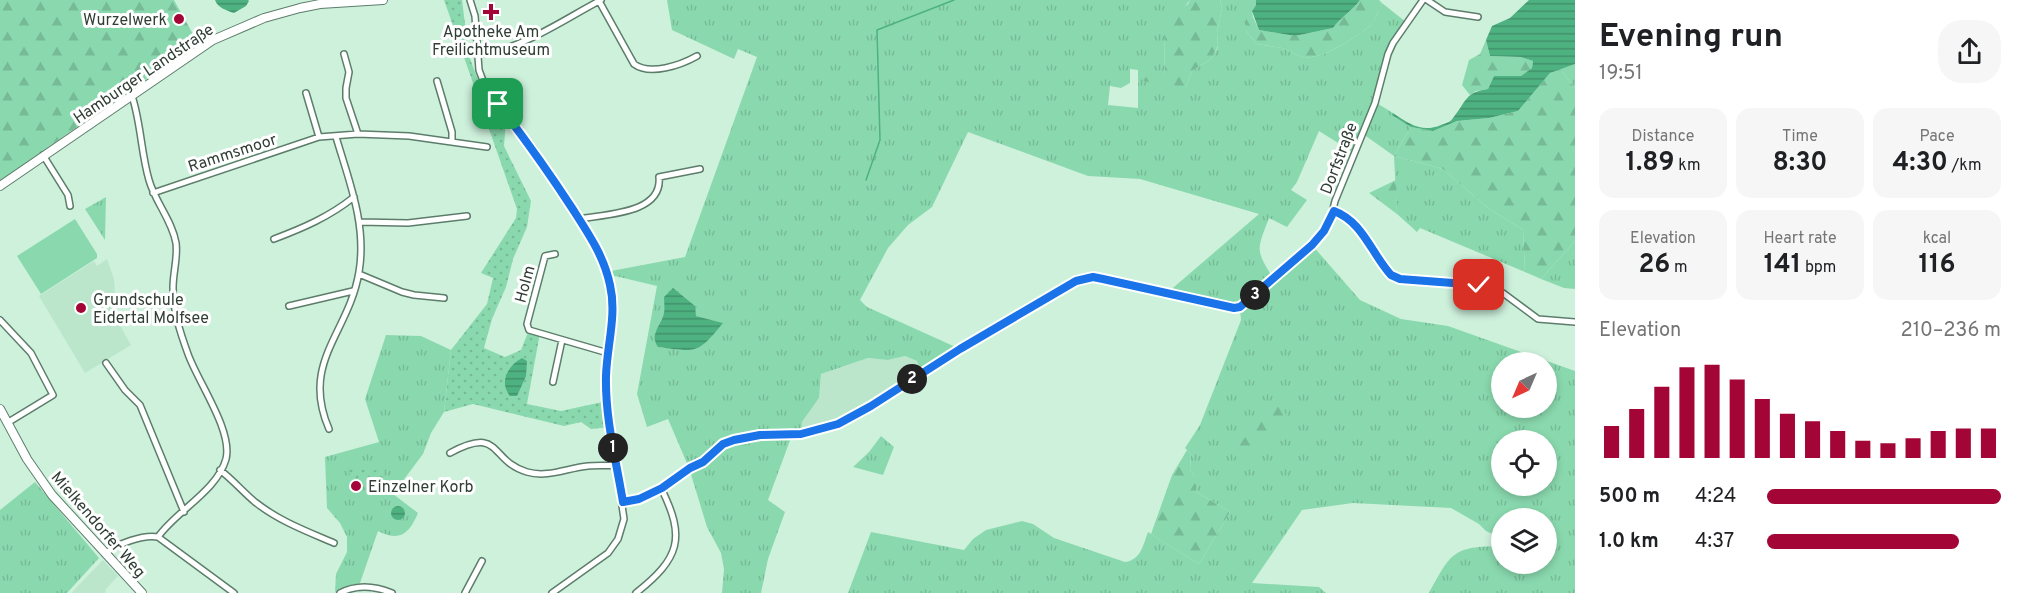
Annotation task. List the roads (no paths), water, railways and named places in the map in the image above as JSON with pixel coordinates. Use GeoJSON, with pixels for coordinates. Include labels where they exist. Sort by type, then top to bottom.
{"type":"FeatureCollection","features":[{"type":"Feature","properties":{"kind":"main road","name":"Hamburger Landstraße"},"geometry":{"type":"LineString","coordinates":[[0,186],[213,40],[264,18],[320,4],[383,0]]}},
{"type":"Feature","properties":{"kind":"main road","name":"Mielkendorfer Weg"},"geometry":{"type":"LineString","coordinates":[[0,409],[27,459],[52,495],[142,593]]}},
{"type":"Feature","properties":{"kind":"street"},"geometry":{"type":"LineString","coordinates":[[470,0],[475,16],[477,55],[488,92],[533,148],[579,219],[601,258],[611,287],[613,312],[608,353],[607,404],[624,519],[614,546],[600,560],[552,593]]}},
{"type":"Feature","properties":{"kind":"street"},"geometry":{"type":"LineString","coordinates":[[1425,0],[1445,12],[1478,17]]}},
{"type":"Feature","properties":{"kind":"street","name":"Dorfstraße"},"geometry":{"type":"LineString","coordinates":[[662,488],[690,468],[703,462],[723,444],[734,440],[760,435],[801,434],[838,424],[871,406],[995,328],[1083,279],[1103,279],[1234,308],[1240,307],[1312,245],[1324,231],[1334,211],[1335,201],[1375,103],[1388,54],[1393,43],[1425,0]]}},
{"type":"Feature","properties":{"kind":"street"},"geometry":{"type":"LineString","coordinates":[[477,55],[503,49],[535,37],[601,1],[618,37],[638,67],[652,69],[684,63],[697,56]]}},
{"type":"Feature","properties":{"kind":"street"},"geometry":{"type":"LineString","coordinates":[[344,54],[349,72],[346,98],[358,134]]}},
{"type":"Feature","properties":{"kind":"street"},"geometry":{"type":"LineString","coordinates":[[436,81],[452,132],[452,141]]}},
{"type":"Feature","properties":{"kind":"street"},"geometry":{"type":"LineString","coordinates":[[306,93],[320,137]]}},
{"type":"Feature","properties":{"kind":"street"},"geometry":{"type":"LineString","coordinates":[[132,96],[146,170],[153,193],[172,229],[176,246],[173,286],[176,318],[189,358],[226,438],[226,456],[220,470],[197,499],[165,527],[158,537]]}},
{"type":"Feature","properties":{"kind":"street","name":"Rammsmoor"},"geometry":{"type":"LineString","coordinates":[[153,193],[320,137],[358,134],[409,136],[487,147]]}},
{"type":"Feature","properties":{"kind":"street"},"geometry":{"type":"LineString","coordinates":[[329,429],[321,404],[320,372],[359,274],[361,249],[360,222],[336,137]]}},
{"type":"Feature","properties":{"kind":"street"},"geometry":{"type":"LineString","coordinates":[[43,155],[68,195],[70,206]]}},
{"type":"Feature","properties":{"kind":"street"},"geometry":{"type":"LineString","coordinates":[[579,219],[639,208],[658,192],[659,177],[700,169]]}},
{"type":"Feature","properties":{"kind":"street"},"geometry":{"type":"LineString","coordinates":[[274,239],[315,223],[335,212],[354,197]]}},
{"type":"Feature","properties":{"kind":"street"},"geometry":{"type":"LineString","coordinates":[[1334,211],[1354,222],[1391,275],[1400,279],[1492,288],[1509,297],[1538,319],[1575,322]]}},
{"type":"Feature","properties":{"kind":"street"},"geometry":{"type":"LineString","coordinates":[[360,222],[408,223],[467,216]]}},
{"type":"Feature","properties":{"kind":"street","name":"Holm"},"geometry":{"type":"LineString","coordinates":[[555,254],[545,256],[527,324],[529,330],[608,353]]}},
{"type":"Feature","properties":{"kind":"street"},"geometry":{"type":"LineString","coordinates":[[359,274],[402,292],[444,298]]}},
{"type":"Feature","properties":{"kind":"street"},"geometry":{"type":"LineString","coordinates":[[289,306],[353,291]]}},
{"type":"Feature","properties":{"kind":"street"},"geometry":{"type":"LineString","coordinates":[[0,320],[31,353],[53,395],[7,423]]}},
{"type":"Feature","properties":{"kind":"street"},"geometry":{"type":"LineString","coordinates":[[553,382],[562,340]]}},
{"type":"Feature","properties":{"kind":"street"},"geometry":{"type":"LineString","coordinates":[[106,363],[125,390],[140,405],[184,512]]}},
{"type":"Feature","properties":{"kind":"street"},"geometry":{"type":"LineString","coordinates":[[450,453],[469,443],[486,443],[493,445],[512,465],[521,470],[546,474],[588,466],[616,465]]}},
{"type":"Feature","properties":{"kind":"street"},"geometry":{"type":"LineString","coordinates":[[220,470],[254,502],[270,513],[334,543]]}},
{"type":"Feature","properties":{"kind":"street"},"geometry":{"type":"LineString","coordinates":[[623,502],[639,499],[662,488],[675,522],[674,549],[662,570],[636,593]]}},
{"type":"Feature","properties":{"kind":"street"},"geometry":{"type":"LineString","coordinates":[[105,554],[138,539],[149,536],[158,537],[234,593]]}},
{"type":"Feature","properties":{"kind":"street"},"geometry":{"type":"LineString","coordinates":[[465,593],[482,561]]}},
{"type":"Feature","properties":{"kind":"street"},"geometry":{"type":"LineString","coordinates":[[340,593],[367,586],[392,593]]}},
{"type":"Feature","properties":{"kind":"street"},"geometry":{"type":"LineString","coordinates":[[643,588],[648,593]]}},
{"type":"Feature","properties":{"kind":"waterway"},"geometry":{"type":"LineString","coordinates":[[866,180],[880,140],[877,30],[954,0]]}},
{"type":"Feature","properties":{"kind":"place","name":"Apotheke Am Freilichtmuseum"},"geometry":{"type":"Point","coordinates":[491,12]}},
{"type":"Feature","properties":{"kind":"place","name":"Wurzelwerk"},"geometry":{"type":"Point","coordinates":[179,19]}},
{"type":"Feature","properties":{"kind":"place","name":"Grundschule Eidertal Molfsee"},"geometry":{"type":"Point","coordinates":[81,308]}},
{"type":"Feature","properties":{"kind":"place","name":"Einzelner Korb"},"geometry":{"type":"Point","coordinates":[356,486]}}]}
